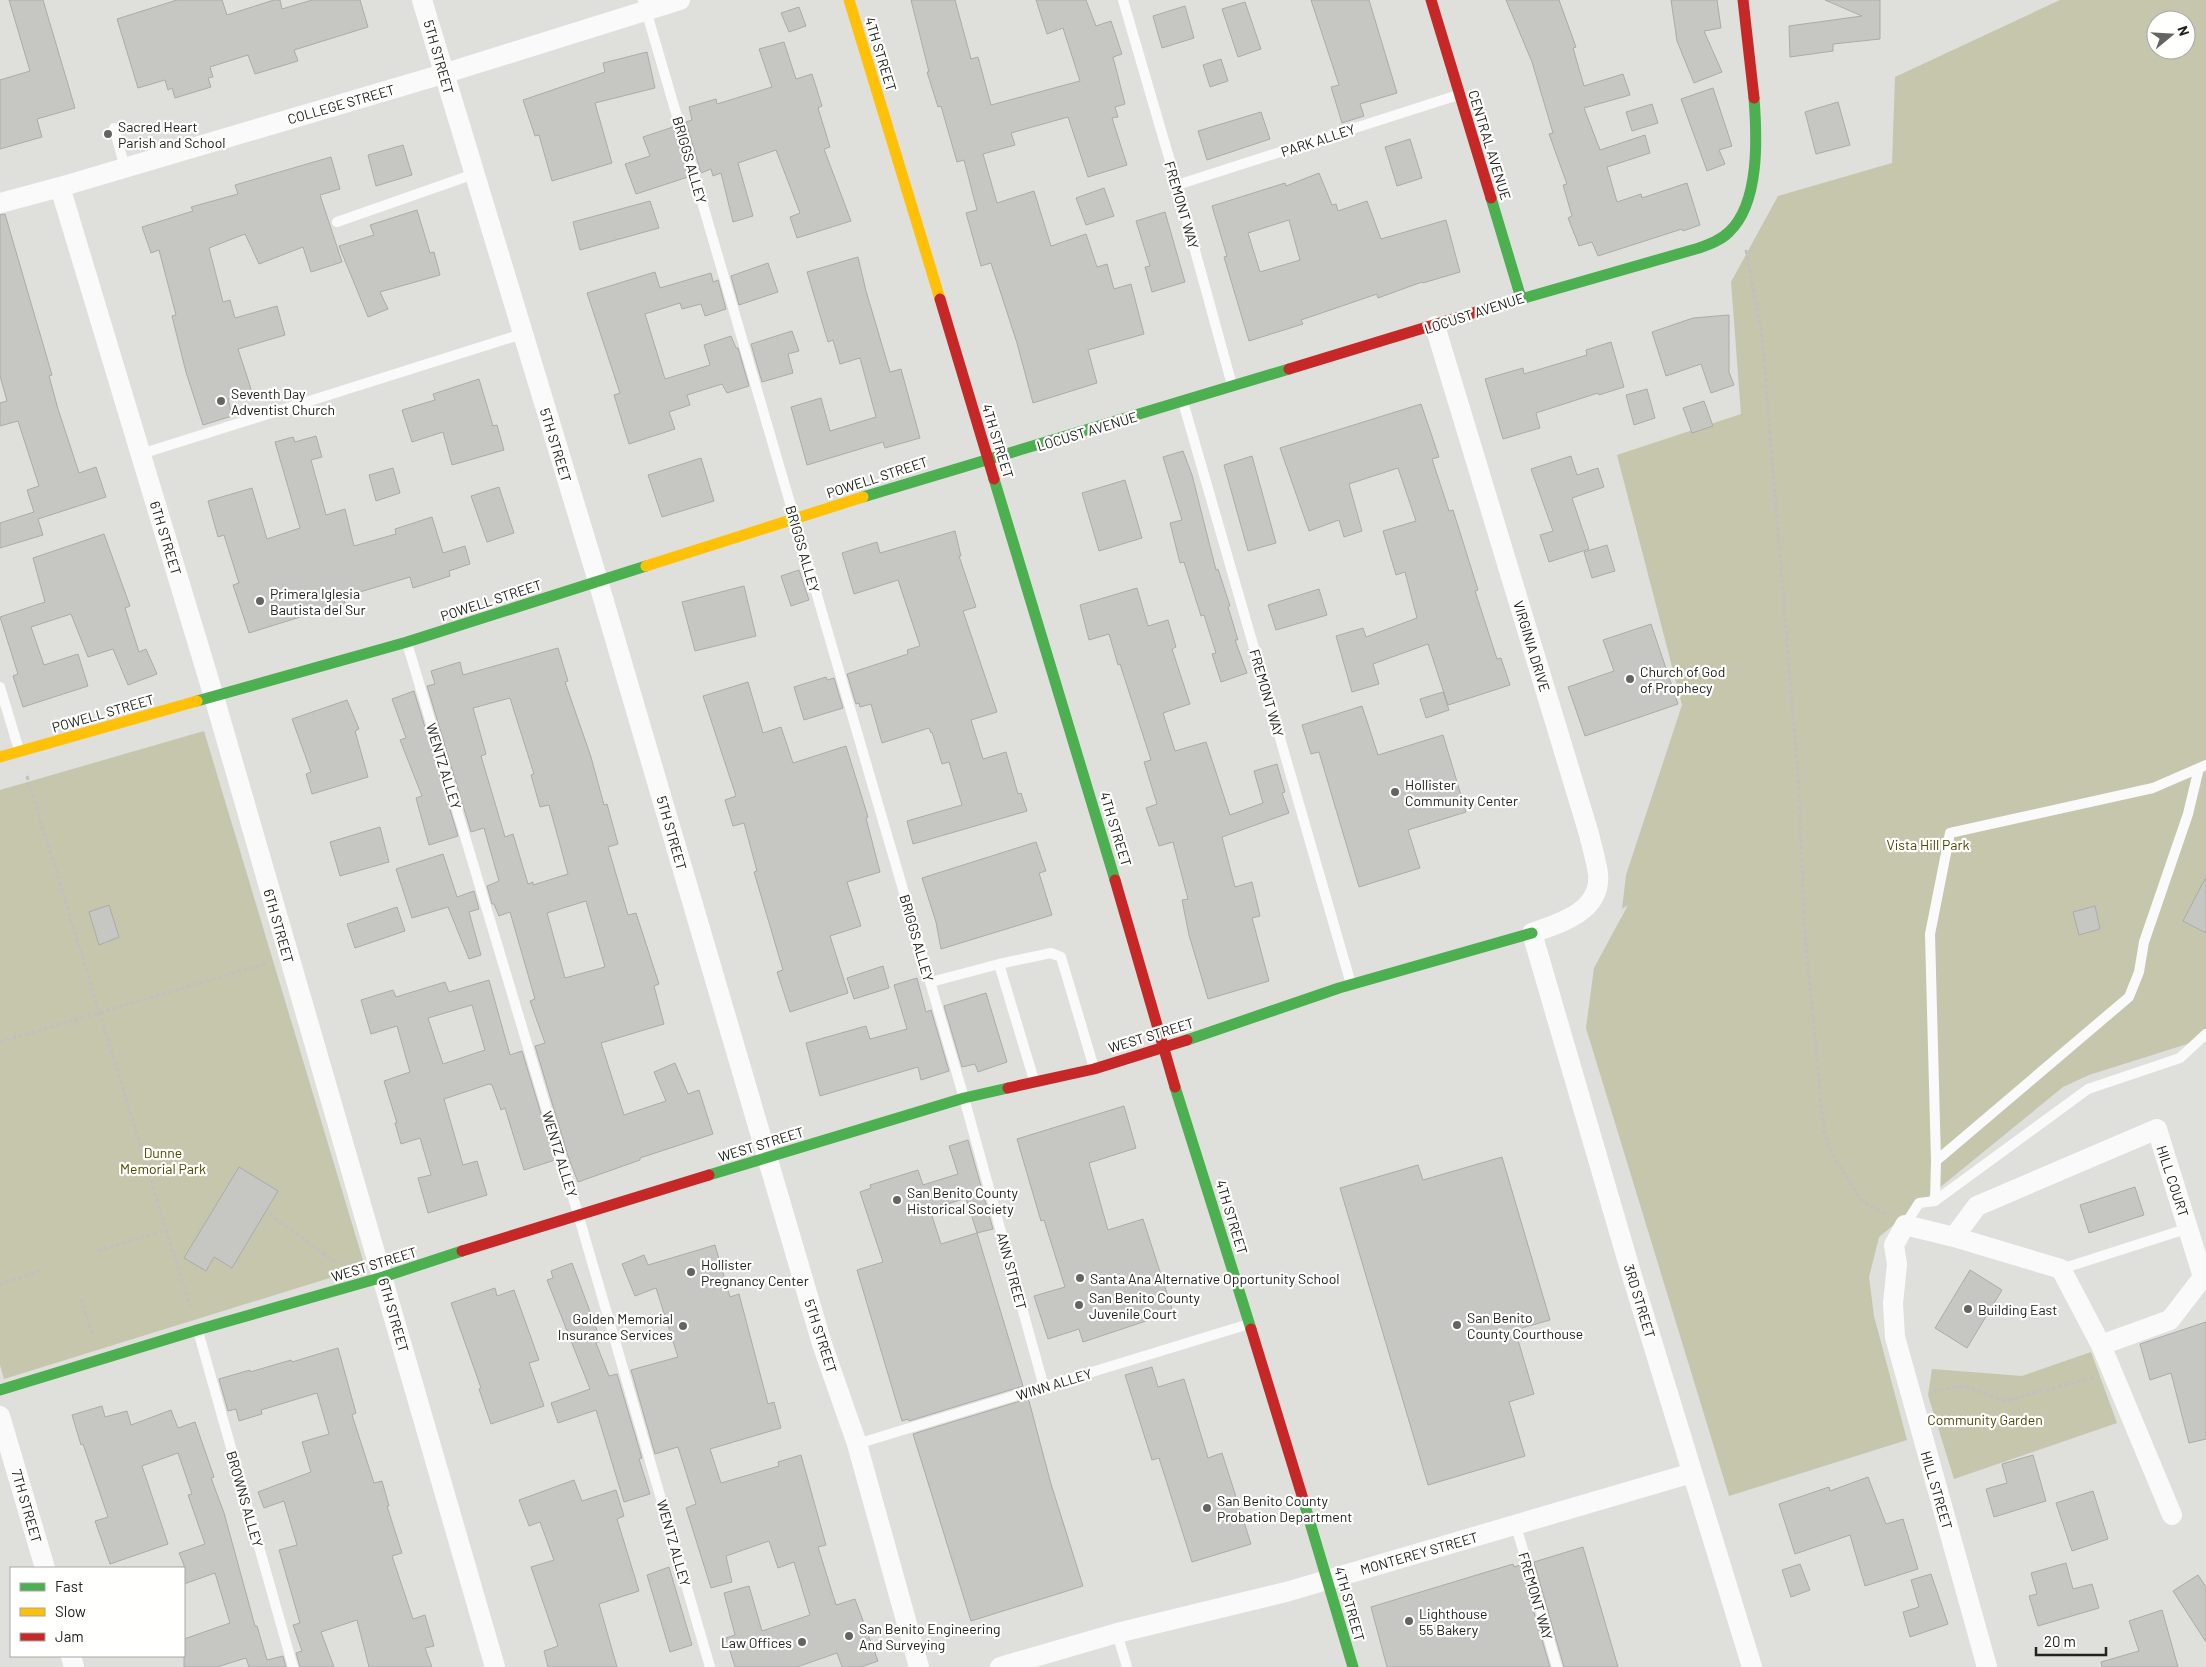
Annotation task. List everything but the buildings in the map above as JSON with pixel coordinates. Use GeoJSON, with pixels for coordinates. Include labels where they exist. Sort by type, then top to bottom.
{"type":"FeatureCollection","features":[{"type":"Feature","properties":{"kind":"street","name":"5TH STREET"},"geometry":{"type":"LineString","coordinates":[[422,0],[598,581],[822,1344],[857,1444],[919,1667]]}},
{"type":"Feature","properties":{"kind":"street","name":"COLLEGE STREET"},"geometry":{"type":"LineString","coordinates":[[0,203],[443,74],[644,6],[680,0]]}},
{"type":"Feature","properties":{"kind":"street","name":"4TH STREET"},"geometry":{"type":"LineString","coordinates":[[849,0],[1108,854],[1163,1048],[1250,1324],[1353,1667]]}},
{"type":"Feature","properties":{"kind":"street","name":"CENTRAL AVENUE"},"geometry":{"type":"LineString","coordinates":[[1430,0],[1521,298]]}},
{"type":"Feature","properties":{"kind":"street","name":"LOCUST AVENUE"},"geometry":{"type":"LineString","coordinates":[[988,461],[1435,326],[1521,298],[1699,248],[1722,238],[1740,219],[1748,202],[1752,187],[1756,151],[1743,0]]}},
{"type":"Feature","properties":{"kind":"street","name":"6TH STREET"},"geometry":{"type":"LineString","coordinates":[[60,187],[214,697],[288,958],[374,1280],[495,1667]]}},
{"type":"Feature","properties":{"kind":"street","name":"VIRGINIA DRIVE"},"geometry":{"type":"LineString","coordinates":[[1435,326],[1590,834],[1598,873],[1596,893],[1588,907],[1558,925],[1532,933]]}},
{"type":"Feature","properties":{"kind":"street","name":"POWELL STREET"},"geometry":{"type":"LineString","coordinates":[[0,757],[406,642],[962,466],[988,461]]}},
{"type":"Feature","properties":{"kind":"street","name":"WEST STREET"},"geometry":{"type":"LineString","coordinates":[[0,1390],[197,1330],[374,1280],[578,1214],[964,1098],[1094,1068],[1163,1048],[1351,985],[1532,933]]}},
{"type":"Feature","properties":{"kind":"street","name":"3RD STREET"},"geometry":{"type":"LineString","coordinates":[[1532,933],[1632,1276],[1752,1667]]}},
{"type":"Feature","properties":{"kind":"street","name":"HILL COURT"},"geometry":{"type":"LineString","coordinates":[[1954,1237],[1977,1206],[2156,1129],[2203,1277],[2170,1320],[2101,1345]]}},
{"type":"Feature","properties":{"kind":"street"},"geometry":{"type":"LineString","coordinates":[[1904,1225],[1954,1237],[2061,1269],[2101,1345],[2172,1516]]}},
{"type":"Feature","properties":{"kind":"street","name":"HILL STREET"},"geometry":{"type":"LineString","coordinates":[[1904,1225],[1894,1245],[1896,1264],[1893,1304],[1895,1337],[1988,1667]]}},
{"type":"Feature","properties":{"kind":"street","name":"7TH STREET"},"geometry":{"type":"LineString","coordinates":[[0,1416],[45,1567]]}},
{"type":"Feature","properties":{"kind":"street","name":"MONTEREY STREET"},"geometry":{"type":"LineString","coordinates":[[1000,1667],[1117,1633],[1286,1592],[1692,1473]]}},
{"type":"Feature","properties":{"kind":"lane","name":"FREMONT WAY"},"geometry":{"type":"LineString","coordinates":[[1123,0],[1177,185],[1232,386]]}},
{"type":"Feature","properties":{"kind":"lane","name":"BRIGGS ALLEY"},"geometry":{"type":"LineString","coordinates":[[644,6],[964,1098]]}},
{"type":"Feature","properties":{"kind":"lane","name":"PARK ALLEY"},"geometry":{"type":"LineString","coordinates":[[1177,185],[1459,95]]}},
{"type":"Feature","properties":{"kind":"lane"},"geometry":{"type":"LineString","coordinates":[[114,128],[125,168]]}},
{"type":"Feature","properties":{"kind":"lane"},"geometry":{"type":"LineString","coordinates":[[337,222],[474,174]]}},
{"type":"Feature","properties":{"kind":"lane"},"geometry":{"type":"LineString","coordinates":[[141,454],[522,334]]}},
{"type":"Feature","properties":{"kind":"lane","name":"FREMONT WAY"},"geometry":{"type":"LineString","coordinates":[[1183,401],[1351,985]]}},
{"type":"Feature","properties":{"kind":"lane","name":"WENTZ ALLEY"},"geometry":{"type":"LineString","coordinates":[[406,642],[578,1214],[710,1667]]}},
{"type":"Feature","properties":{"kind":"lane"},"geometry":{"type":"LineString","coordinates":[[0,686],[19,751]]}},
{"type":"Feature","properties":{"kind":"lane"},"geometry":{"type":"LineString","coordinates":[[1935,1201],[1936,1160],[1930,934],[1950,833],[2152,788],[2203,767]]}},
{"type":"Feature","properties":{"kind":"lane"},"geometry":{"type":"LineString","coordinates":[[1936,1160],[2129,996],[2139,972],[2144,942],[2203,767]]}},
{"type":"Feature","properties":{"kind":"lane"},"geometry":{"type":"LineString","coordinates":[[931,982],[999,964],[1051,953],[1061,958],[1094,1068]]}},
{"type":"Feature","properties":{"kind":"lane"},"geometry":{"type":"LineString","coordinates":[[999,964],[1034,1082]]}},
{"type":"Feature","properties":{"kind":"lane"},"geometry":{"type":"LineString","coordinates":[[1904,1225],[1919,1203],[1935,1201],[2088,1089],[2180,1058],[2206,1034]]}},
{"type":"Feature","properties":{"kind":"lane","name":"ANN STREET"},"geometry":{"type":"LineString","coordinates":[[964,1098],[1044,1387]]}},
{"type":"Feature","properties":{"kind":"lane"},"geometry":{"type":"LineString","coordinates":[[2061,1269],[2189,1228]]}},
{"type":"Feature","properties":{"kind":"lane","name":"WINN ALLEY"},"geometry":{"type":"LineString","coordinates":[[857,1444],[1250,1324]]}},
{"type":"Feature","properties":{"kind":"lane","name":"BROWNS ALLEY"},"geometry":{"type":"LineString","coordinates":[[197,1330],[293,1667]]}},
{"type":"Feature","properties":{"kind":"lane","name":"FREMONT WAY"},"geometry":{"type":"LineString","coordinates":[[1516,1526],[1557,1667]]}},
{"type":"Feature","properties":{"kind":"lane"},"geometry":{"type":"LineString","coordinates":[[1117,1633],[1127,1667]]}},
{"type":"Feature","properties":{"kind":"path"},"geometry":{"type":"LineString","coordinates":[[1740,219],[1762,336],[1798,776],[1805,935],[1824,1132],[1834,1158],[1862,1201],[1904,1225]]}},
{"type":"Feature","properties":{"kind":"path"},"geometry":{"type":"LineString","coordinates":[[19,751],[197,1330]]}},
{"type":"Feature","properties":{"kind":"path"},"geometry":{"type":"LineString","coordinates":[[0,1042],[288,958]]}},
{"type":"Feature","properties":{"kind":"path"},"geometry":{"type":"LineString","coordinates":[[269,1214],[374,1280]]}},
{"type":"Feature","properties":{"kind":"path"},"geometry":{"type":"LineString","coordinates":[[97,1251],[166,1230]]}},
{"type":"Feature","properties":{"kind":"path"},"geometry":{"type":"LineString","coordinates":[[0,1284],[40,1271]]}},
{"type":"Feature","properties":{"kind":"path"},"geometry":{"type":"LineString","coordinates":[[81,1299],[101,1359]]}},
{"type":"Feature","properties":{"kind":"path"},"geometry":{"type":"LineString","coordinates":[[1910,1395],[1965,1386],[2004,1402],[2113,1373]]}},
{"type":"Feature","properties":{"kind":"green space","name":"Vista Hill Park"},"geometry":{"type":"Polygon","coordinates":[[[2060,0],[2206,0],[2206,1038],[2089,1075],[2063,1087],[1879,1237],[1869,1277],[1874,1316],[1907,1440],[1729,1496],[1586,1028],[1594,968],[1628,905],[1622,909],[1626,875],[1682,705],[1617,455],[1741,414],[1731,282],[1778,196],[1892,163],[1895,77],[2060,0]]]}},
{"type":"Feature","properties":{"kind":"green space","name":"Dunne Memorial Park"},"geometry":{"type":"Polygon","coordinates":[[[204,731],[365,1267],[4,1379],[0,1365],[0,790],[204,731]]]}},
{"type":"Feature","properties":{"kind":"green space","name":"Community Garden"},"geometry":{"type":"Polygon","coordinates":[[[2091,1352],[2117,1423],[1954,1479],[1928,1395],[1932,1369],[2022,1376],[2091,1352]]]}},
{"type":"Feature","properties":{"kind":"traffic: fast"},"geometry":{"type":"LineString","coordinates":[[1486,309],[1699,248],[1715,242],[1726,235],[1739,220],[1751,187],[1756,150],[1754,98]]}},
{"type":"Feature","properties":{"kind":"traffic: fast"},"geometry":{"type":"LineString","coordinates":[[1491,198],[1521,298]]}},
{"type":"Feature","properties":{"kind":"traffic: fast"},"geometry":{"type":"LineString","coordinates":[[863,497],[1289,369]]}},
{"type":"Feature","properties":{"kind":"traffic: fast"},"geometry":{"type":"LineString","coordinates":[[994,479],[1115,880]]}},
{"type":"Feature","properties":{"kind":"traffic: fast"},"geometry":{"type":"LineString","coordinates":[[197,701],[407,642],[646,566]]}},
{"type":"Feature","properties":{"kind":"traffic: fast"},"geometry":{"type":"LineString","coordinates":[[1187,1040],[1339,988],[1532,933]]}},
{"type":"Feature","properties":{"kind":"traffic: fast"},"geometry":{"type":"LineString","coordinates":[[1175,1087],[1251,1329]]}},
{"type":"Feature","properties":{"kind":"traffic: fast"},"geometry":{"type":"LineString","coordinates":[[709,1175],[964,1098],[1008,1088]]}},
{"type":"Feature","properties":{"kind":"traffic: fast"},"geometry":{"type":"LineString","coordinates":[[0,1390],[197,1330],[383,1277],[462,1251]]}},
{"type":"Feature","properties":{"kind":"traffic: fast"},"geometry":{"type":"LineString","coordinates":[[1303,1499],[1353,1667]]}},
{"type":"Feature","properties":{"kind":"traffic: slow"},"geometry":{"type":"LineString","coordinates":[[849,0],[940,299]]}},
{"type":"Feature","properties":{"kind":"traffic: slow"},"geometry":{"type":"LineString","coordinates":[[646,566],[863,497]]}},
{"type":"Feature","properties":{"kind":"traffic: slow"},"geometry":{"type":"LineString","coordinates":[[0,757],[197,701]]}},
{"type":"Feature","properties":{"kind":"traffic: jam"},"geometry":{"type":"LineString","coordinates":[[1431,0],[1491,198]]}},
{"type":"Feature","properties":{"kind":"traffic: jam"},"geometry":{"type":"LineString","coordinates":[[1743,0],[1754,98]]}},
{"type":"Feature","properties":{"kind":"traffic: jam"},"geometry":{"type":"LineString","coordinates":[[940,299],[994,479]]}},
{"type":"Feature","properties":{"kind":"traffic: jam"},"geometry":{"type":"LineString","coordinates":[[1289,369],[1486,309]]}},
{"type":"Feature","properties":{"kind":"traffic: jam"},"geometry":{"type":"LineString","coordinates":[[1115,880],[1175,1087]]}},
{"type":"Feature","properties":{"kind":"traffic: jam"},"geometry":{"type":"LineString","coordinates":[[1008,1088],[1094,1069],[1187,1040]]}},
{"type":"Feature","properties":{"kind":"traffic: jam"},"geometry":{"type":"LineString","coordinates":[[462,1251],[709,1175]]}},
{"type":"Feature","properties":{"kind":"traffic: jam"},"geometry":{"type":"LineString","coordinates":[[1251,1329],[1303,1499]]}},
{"type":"Feature","properties":{"kind":"place","name":"Sacred Heart Parish and School"},"geometry":{"type":"Point","coordinates":[108,134]}},
{"type":"Feature","properties":{"kind":"place","name":"Seventh Day Adventist Church"},"geometry":{"type":"Point","coordinates":[221,401]}},
{"type":"Feature","properties":{"kind":"place","name":"Primera Iglesia Bautista del Sur"},"geometry":{"type":"Point","coordinates":[260,601]}},
{"type":"Feature","properties":{"kind":"place","name":"Church of God of Prophecy"},"geometry":{"type":"Point","coordinates":[1630,679]}},
{"type":"Feature","properties":{"kind":"place","name":"Hollister Community Center"},"geometry":{"type":"Point","coordinates":[1395,792]}},
{"type":"Feature","properties":{"kind":"place","name":"San Benito County Historical Society"},"geometry":{"type":"Point","coordinates":[897,1200]}},
{"type":"Feature","properties":{"kind":"place","name":"Hollister Pregnancy Center"},"geometry":{"type":"Point","coordinates":[691,1272]}},
{"type":"Feature","properties":{"kind":"place","name":"Santa Ana Alternative Opportunity School"},"geometry":{"type":"Point","coordinates":[1080,1278]}},
{"type":"Feature","properties":{"kind":"place","name":"San Benito County Juvenile Court"},"geometry":{"type":"Point","coordinates":[1079,1305]}},
{"type":"Feature","properties":{"kind":"place","name":"Building East"},"geometry":{"type":"Point","coordinates":[1968,1309]}},
{"type":"Feature","properties":{"kind":"place","name":"San Benito County Courthouse"},"geometry":{"type":"Point","coordinates":[1457,1325]}},
{"type":"Feature","properties":{"kind":"place","name":"Golden Memorial Insurance Services"},"geometry":{"type":"Point","coordinates":[683,1326]}},
{"type":"Feature","properties":{"kind":"place","name":"San Benito County Probation Department"},"geometry":{"type":"Point","coordinates":[1207,1508]}},
{"type":"Feature","properties":{"kind":"place","name":"Lighthouse 55 Bakery"},"geometry":{"type":"Point","coordinates":[1409,1621]}},
{"type":"Feature","properties":{"kind":"place","name":"San Benito Engineering And Surveying"},"geometry":{"type":"Point","coordinates":[849,1636]}},
{"type":"Feature","properties":{"kind":"place","name":"Law Offices"},"geometry":{"type":"Point","coordinates":[802,1642]}}]}
